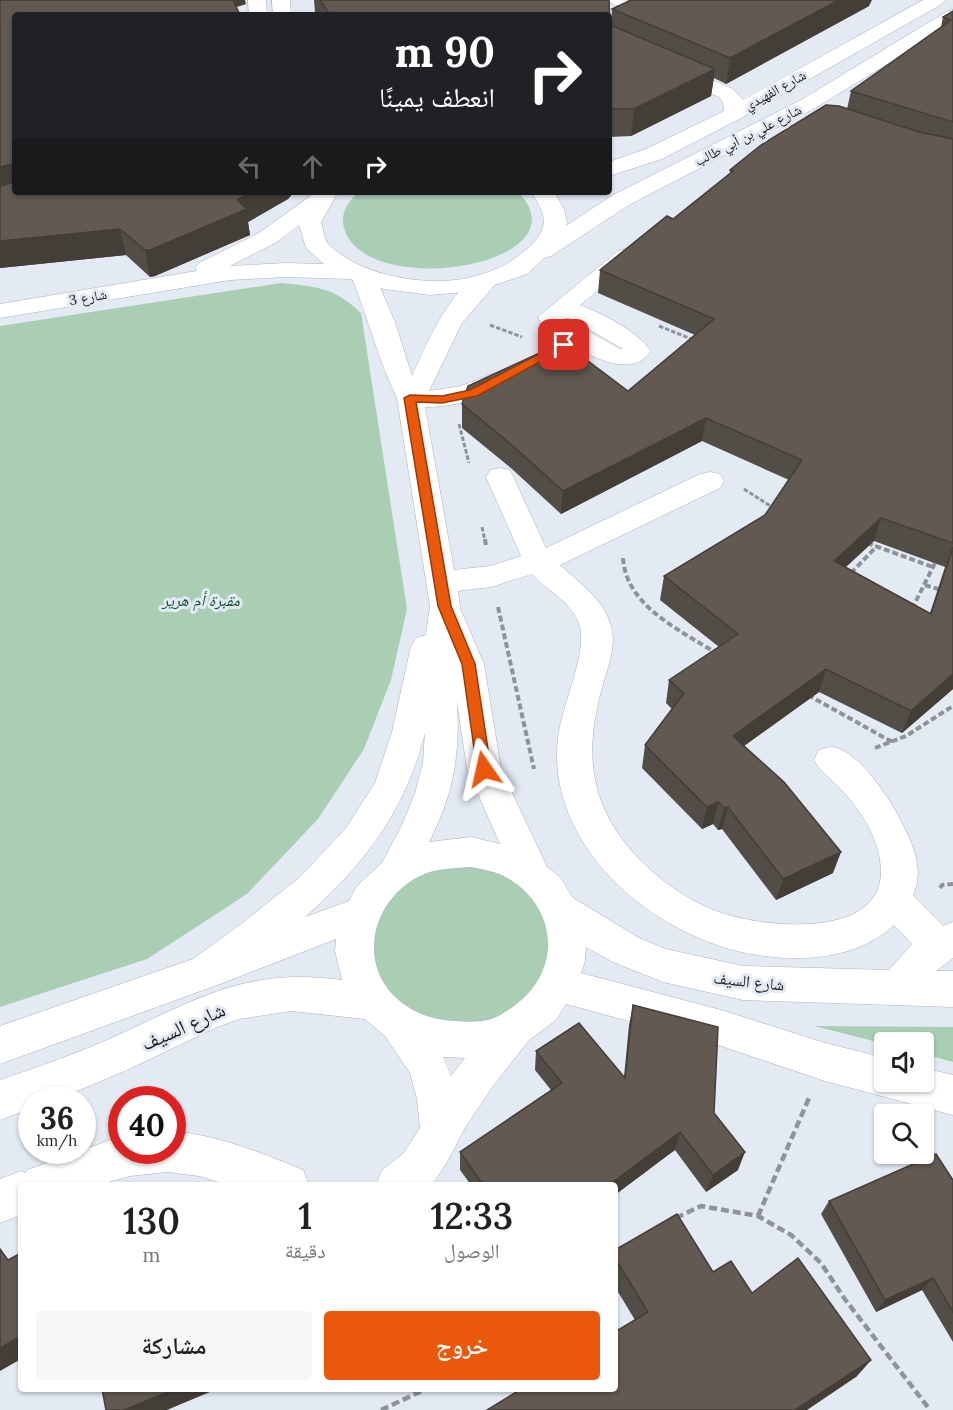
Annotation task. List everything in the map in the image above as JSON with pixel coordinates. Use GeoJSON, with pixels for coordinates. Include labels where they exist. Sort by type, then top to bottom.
{"type":"FeatureCollection","features":[{"type":"Feature","properties":{"kind":"street"},"geometry":{"type":"LineString","coordinates":[[618,0],[646,8]]}},
{"type":"Feature","properties":{"kind":"street"},"geometry":{"type":"LineString","coordinates":[[664,0],[612,29],[726,93],[733,99],[736,106],[734,114]]}},
{"type":"Feature","properties":{"kind":"street","name":"شارع الفهيدي"},"geometry":{"type":"LineString","coordinates":[[612,168],[654,154],[734,114],[913,5],[936,0]]}},
{"type":"Feature","properties":{"kind":"street","name":"شارع علي بن أبي طالب"},"geometry":{"type":"LineString","coordinates":[[356,275],[386,284],[420,288],[462,286],[486,281],[517,270],[621,200],[790,114],[827,107],[953,16]]}},
{"type":"Feature","properties":{"kind":"street"},"geometry":{"type":"LineString","coordinates":[[543,251],[554,234],[556,216],[545,195]]}},
{"type":"Feature","properties":{"kind":"street"},"geometry":{"type":"LineString","coordinates":[[322,196],[310,219],[312,239],[325,257],[356,275],[382,322],[395,368],[410,398],[441,584],[468,664],[484,769],[533,877]]}},
{"type":"Feature","properties":{"kind":"street","name":"شارع 3"},"geometry":{"type":"LineString","coordinates":[[176,280],[208,268],[267,238],[322,196]]}},
{"type":"Feature","properties":{"kind":"street"},"geometry":{"type":"LineString","coordinates":[[559,310],[574,311],[631,342],[638,351],[628,358],[613,356],[551,321],[550,317],[626,256]]}},
{"type":"Feature","properties":{"kind":"street","name":"شارع 3"},"geometry":{"type":"LineString","coordinates":[[0,311],[176,280],[258,271],[356,275]]}},
{"type":"Feature","properties":{"kind":"street"},"geometry":{"type":"LineString","coordinates":[[410,398],[422,384],[440,340],[453,318],[468,298],[486,281]]}},
{"type":"Feature","properties":{"kind":"street"},"geometry":{"type":"LineString","coordinates":[[410,398],[442,399],[473,393],[578,337]]}},
{"type":"Feature","properties":{"kind":"street"},"geometry":{"type":"LineString","coordinates":[[500,477],[508,566]]}},
{"type":"Feature","properties":{"kind":"street"},"geometry":{"type":"LineString","coordinates":[[441,584],[573,549],[710,481]]}},
{"type":"Feature","properties":{"kind":"street"},"geometry":{"type":"LineString","coordinates":[[508,566],[582,601],[596,627],[598,640],[596,654],[578,713],[573,740],[574,768],[580,797],[593,826],[612,853],[635,879],[665,903],[701,922],[742,936],[785,941],[848,935],[874,921],[894,900],[900,881],[900,870],[893,840],[873,802],[859,785],[831,760]]}},
{"type":"Feature","properties":{"kind":"street"},"geometry":{"type":"LineString","coordinates":[[395,873],[419,827],[440,763],[442,734],[439,658],[441,584]]}},
{"type":"Feature","properties":{"kind":"street"},"geometry":{"type":"LineString","coordinates":[[206,972],[276,921],[328,872],[366,828],[392,785],[406,745],[441,584]]}},
{"type":"Feature","properties":{"kind":"street"},"geometry":{"type":"LineString","coordinates":[[404,1182],[428,1158],[441,1128],[476,1075],[515,1028],[544,1006],[559,985],[567,960],[568,934],[561,910],[549,892],[521,868],[497,858],[471,852],[444,854],[418,861],[395,873],[373,891],[360,913],[354,934],[354,955],[358,976],[387,1014],[415,1042],[427,1061],[435,1082],[441,1128]]}},
{"type":"Feature","properties":{"kind":"street"},"geometry":{"type":"LineString","coordinates":[[894,900],[937,937],[898,989]]}},
{"type":"Feature","properties":{"kind":"street","name":"شارع السيف"},"geometry":{"type":"LineString","coordinates":[[561,910],[626,950],[663,965],[705,976],[743,983],[953,989]]}},
{"type":"Feature","properties":{"kind":"street"},"geometry":{"type":"LineString","coordinates":[[0,1045],[206,972],[360,913]]}},
{"type":"Feature","properties":{"kind":"street"},"geometry":{"type":"LineString","coordinates":[[559,985],[721,1028],[825,1062],[874,1074]]}},
{"type":"Feature","properties":{"kind":"street","name":"شارع السيف"},"geometry":{"type":"LineString","coordinates":[[0,1100],[83,1070],[202,1014],[244,1000],[278,994],[311,994],[387,1014]]}},
{"type":"Feature","properties":{"kind":"street"},"geometry":{"type":"LineString","coordinates":[[387,1014],[432,1038],[467,1040],[492,1037],[515,1028]]}},
{"type":"Feature","properties":{"kind":"street"},"geometry":{"type":"LineString","coordinates":[[934,1090],[953,1095]]}},
{"type":"Feature","properties":{"kind":"street"},"geometry":{"type":"LineString","coordinates":[[50,1182],[96,1164],[126,1156],[155,1152],[183,1153],[210,1159],[279,1182]]}},
{"type":"Feature","properties":{"kind":"street"},"geometry":{"type":"LineString","coordinates":[[0,1201],[18,1194]]}},
{"type":"Feature","properties":{"kind":"path"},"geometry":{"type":"LineString","coordinates":[[689,349],[697,342]]}},
{"type":"Feature","properties":{"kind":"path"},"geometry":{"type":"LineString","coordinates":[[482,526],[508,566],[537,781]]}},
{"type":"Feature","properties":{"kind":"path"},"geometry":{"type":"LineString","coordinates":[[603,534],[624,553],[624,575],[636,597],[724,659]]}},
{"type":"Feature","properties":{"kind":"path"},"geometry":{"type":"LineString","coordinates":[[846,579],[877,546]]}},
{"type":"Feature","properties":{"kind":"path"},"geometry":{"type":"LineString","coordinates":[[910,613],[938,556]]}},
{"type":"Feature","properties":{"kind":"path"},"geometry":{"type":"LineString","coordinates":[[925,585],[944,590]]}},
{"type":"Feature","properties":{"kind":"path"},"geometry":{"type":"LineString","coordinates":[[799,690],[894,743]]}},
{"type":"Feature","properties":{"kind":"path"},"geometry":{"type":"LineString","coordinates":[[831,760],[894,743],[953,706]]}},
{"type":"Feature","properties":{"kind":"path"},"geometry":{"type":"LineString","coordinates":[[937,937],[942,885],[953,884]]}},
{"type":"Feature","properties":{"kind":"path"},"geometry":{"type":"LineString","coordinates":[[758,1216],[825,1062]]}},
{"type":"Feature","properties":{"kind":"path"},"geometry":{"type":"LineString","coordinates":[[673,1220],[701,1206],[758,1216],[791,1235],[821,1263],[844,1298],[930,1410]]}},
{"type":"Feature","properties":{"kind":"path"},"geometry":{"type":"LineString","coordinates":[[381,1410],[420,1392]]}},
{"type":"Feature","properties":{"kind":"green space"},"geometry":{"type":"Polygon","coordinates":[[[356,195],[520,195],[532,218],[524,239],[500,255],[466,265],[427,268],[390,264],[360,251],[343,223],[346,208],[356,195]]]}},
{"type":"Feature","properties":{"kind":"green space","name":"مقبرة أم هرير"},"geometry":{"type":"Polygon","coordinates":[[[281,283],[333,293],[361,313],[407,609],[391,680],[364,749],[318,819],[247,894],[147,959],[0,1007],[0,326],[281,283]]]}},
{"type":"Feature","properties":{"kind":"green space"},"geometry":{"type":"Polygon","coordinates":[[[460,866],[501,874],[520,882],[535,897],[541,908],[554,945],[536,995],[484,1025],[452,1028],[395,1003],[378,980],[370,953],[373,926],[386,902],[407,882],[432,870],[460,866]]]}},
{"type":"Feature","properties":{"kind":"green space"},"geometry":{"type":"Polygon","coordinates":[[[814,1026],[953,1027],[953,1062],[934,1057],[934,1032],[874,1032],[874,1041],[814,1026]]]}},
{"type":"Feature","properties":{"kind":"building"},"geometry":{"type":"Polygon","coordinates":[[[0,0],[233,0],[239,12],[12,12],[12,164],[0,167],[0,0]]]}},
{"type":"Feature","properties":{"kind":"building"},"geometry":{"type":"Polygon","coordinates":[[[320,0],[609,0],[609,12],[328,12],[320,0]]]}},
{"type":"Feature","properties":{"kind":"building"},"geometry":{"type":"Polygon","coordinates":[[[631,0],[839,0],[730,58],[612,9],[631,0]]]}},
{"type":"Feature","properties":{"kind":"building"},"geometry":{"type":"Polygon","coordinates":[[[953,11],[953,122],[851,91],[951,20],[943,17],[953,11]]]}},
{"type":"Feature","properties":{"kind":"building"},"geometry":{"type":"Polygon","coordinates":[[[612,26],[715,69],[634,109],[612,109],[612,26]]]}},
{"type":"Feature","properties":{"kind":"building"},"geometry":{"type":"Polygon","coordinates":[[[826,105],[839,106],[919,132],[953,139],[953,543],[881,518],[834,561],[931,614],[953,547],[953,674],[911,711],[826,669],[733,736],[784,782],[841,852],[783,879],[728,807],[724,808],[718,802],[707,807],[645,745],[684,693],[669,680],[738,634],[664,576],[765,515],[802,460],[706,418],[563,491],[462,404],[468,386],[563,342],[628,391],[714,319],[600,270],[667,216],[673,219],[733,171],[730,170],[761,145],[826,105]]]}},
{"type":"Feature","properties":{"kind":"building"},"geometry":{"type":"Polygon","coordinates":[[[12,183],[12,195],[246,195],[237,200],[247,209],[150,250],[145,250],[120,229],[0,241],[0,186],[12,183]]]}},
{"type":"Feature","properties":{"kind":"building"},"geometry":{"type":"Polygon","coordinates":[[[633,1005],[718,1027],[714,1113],[745,1152],[713,1175],[680,1132],[613,1182],[481,1182],[460,1152],[562,1083],[536,1051],[579,1023],[625,1078],[633,1005]]]}},
{"type":"Feature","properties":{"kind":"building"},"geometry":{"type":"Polygon","coordinates":[[[936,1154],[953,1180],[953,1312],[933,1278],[885,1300],[829,1201],[913,1164],[934,1164],[936,1154]]]}},
{"type":"Feature","properties":{"kind":"building"},"geometry":{"type":"Polygon","coordinates":[[[677,1214],[713,1272],[731,1261],[752,1293],[798,1258],[871,1360],[795,1410],[487,1410],[516,1392],[618,1392],[618,1330],[648,1312],[618,1263],[618,1248],[677,1214]]]}},
{"type":"Feature","properties":{"kind":"building"},"geometry":{"type":"Polygon","coordinates":[[[0,1249],[8,1260],[18,1255],[18,1338],[0,1348],[0,1249]]]}},
{"type":"Feature","properties":{"kind":"building"},"geometry":{"type":"Polygon","coordinates":[[[103,1392],[168,1392],[124,1410],[106,1410],[103,1392]]]}},
{"type":"Feature","properties":{"kind":"route"},"geometry":{"type":"LineString","coordinates":[[484,769],[468,664],[445,606],[410,398],[442,399],[473,393],[564,345]]}}]}
